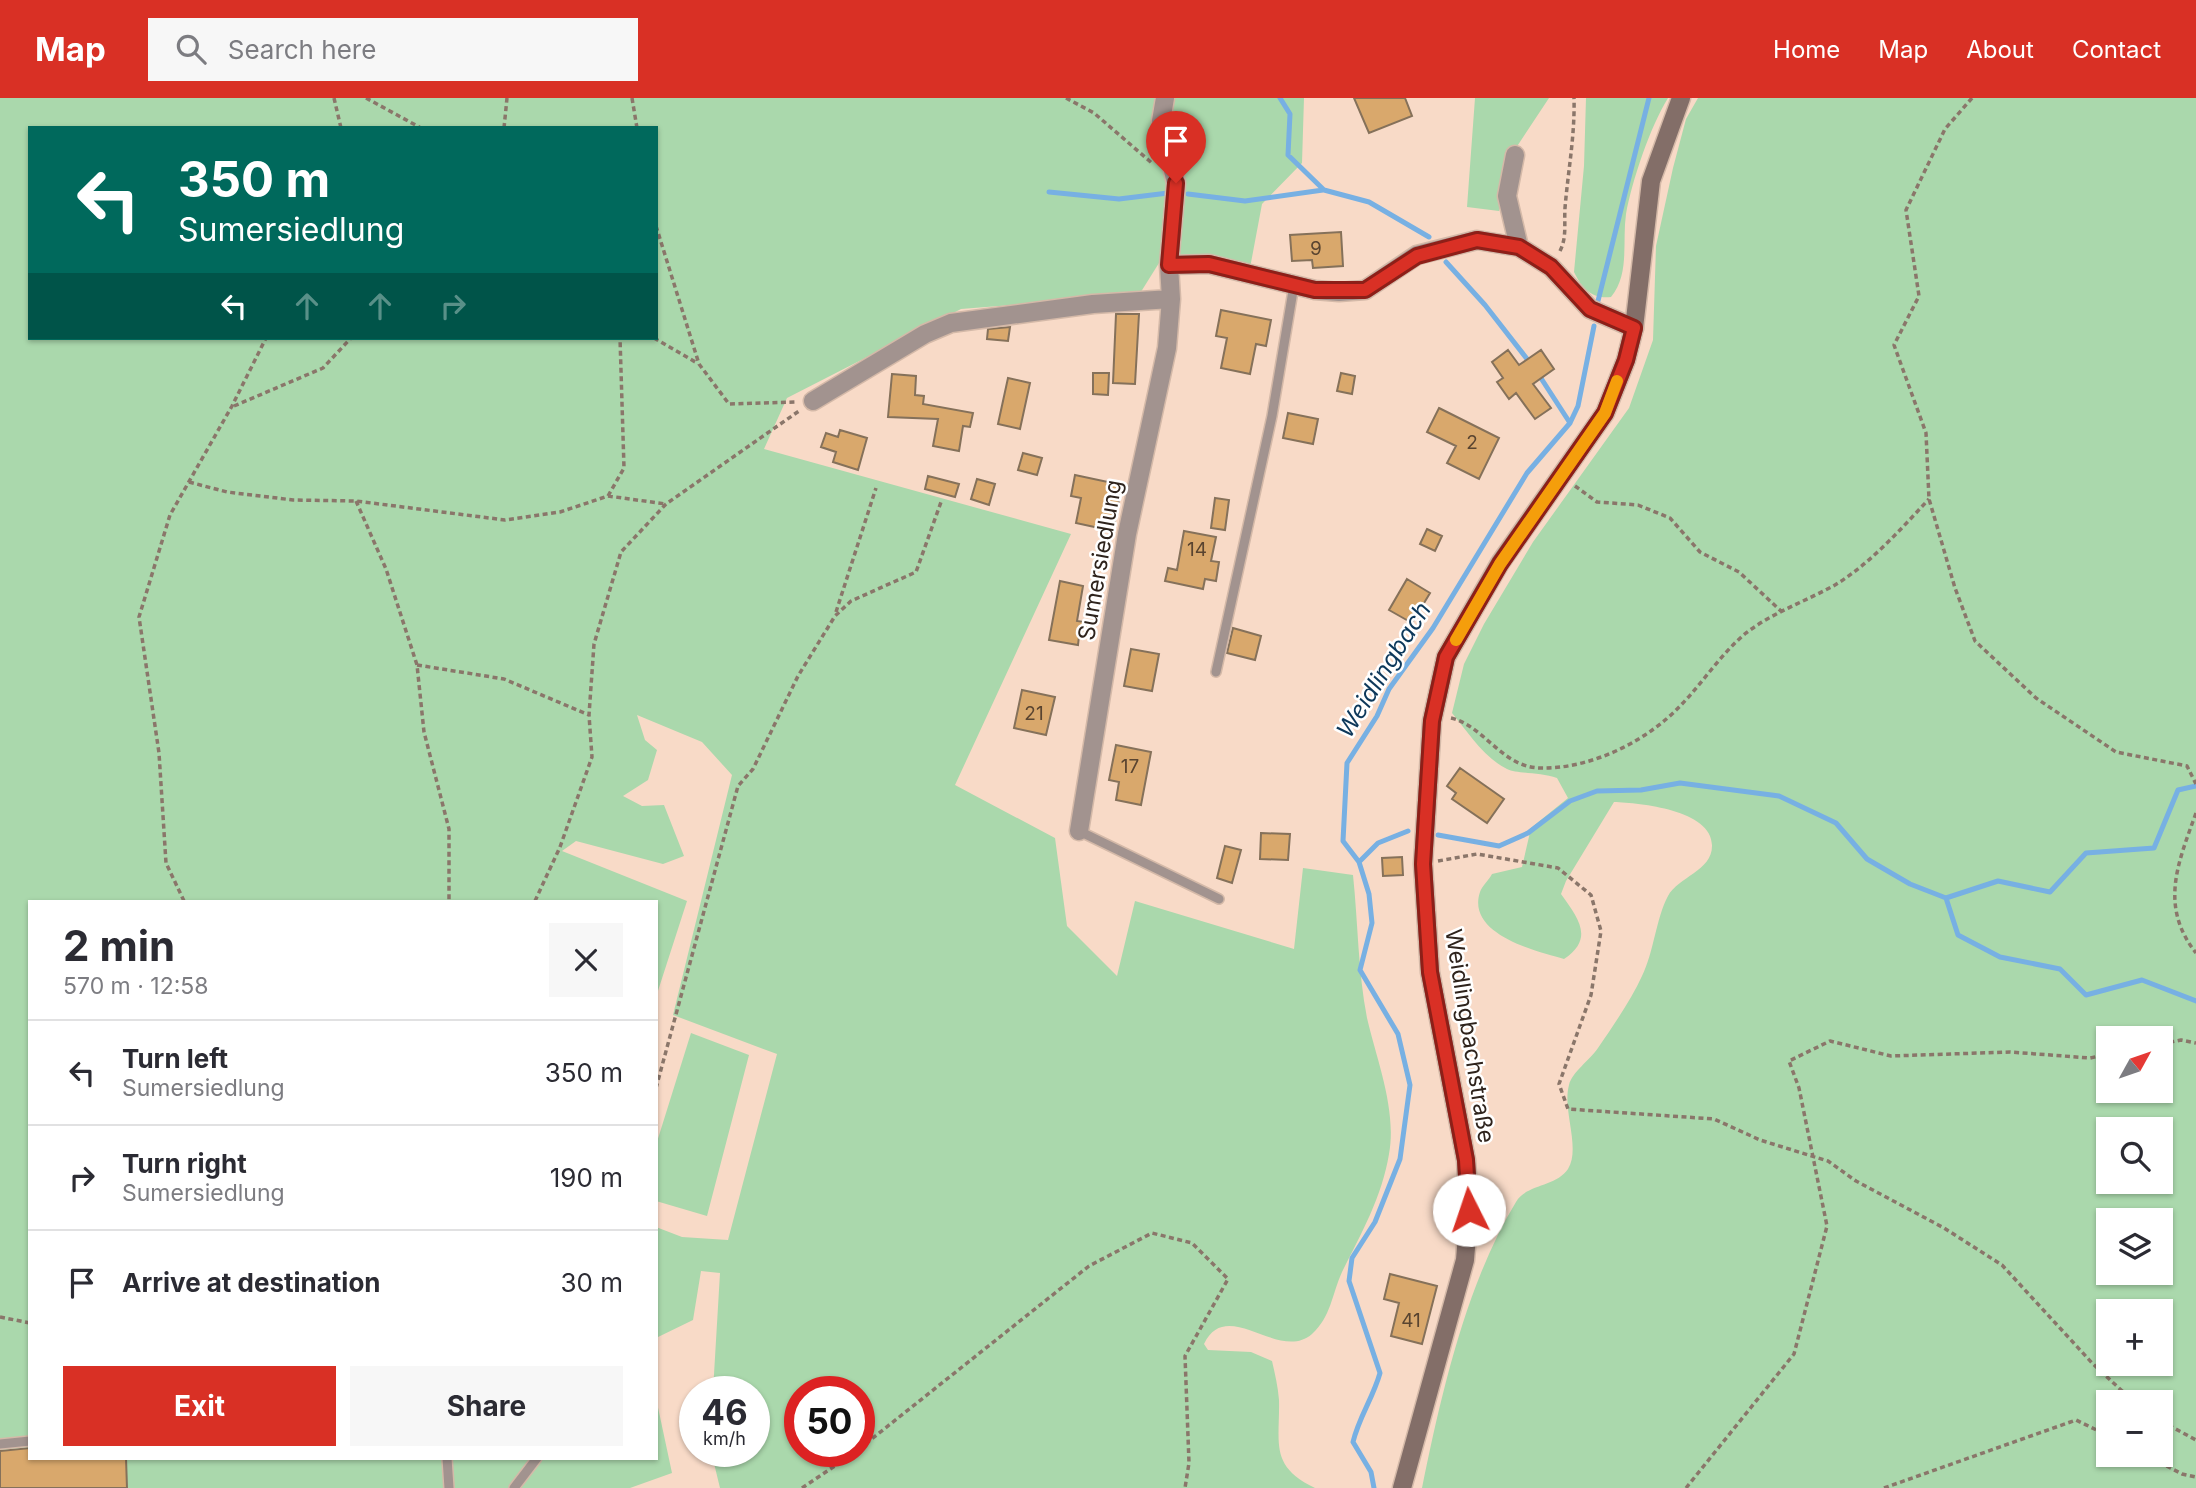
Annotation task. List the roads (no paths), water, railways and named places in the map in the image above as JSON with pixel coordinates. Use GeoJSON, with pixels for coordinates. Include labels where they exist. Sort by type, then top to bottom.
{"type":"FeatureCollection","features":[{"type":"Feature","properties":{"kind":"main road","name":"Weidlingbachstraße"},"geometry":{"type":"LineString","coordinates":[[1402,1488],[1465,1260],[1469,1210],[1466,1160],[1430,972],[1423,864],[1432,721],[1446,657],[1500,564],[1559,475],[1605,413],[1626,360],[1634,328],[1651,181],[1681,98]]}},
{"type":"Feature","properties":{"kind":"street","name":"Sumersiedlung"},"geometry":{"type":"LineString","coordinates":[[1079,831],[1127,534],[1167,348],[1171,299],[1169,265],[1176,183],[1161,121],[1165,98]]}},
{"type":"Feature","properties":{"kind":"street"},"geometry":{"type":"LineString","coordinates":[[1515,155],[1507,195],[1519,247]]}},
{"type":"Feature","properties":{"kind":"street"},"geometry":{"type":"LineString","coordinates":[[1169,265],[1209,264],[1294,285],[1339,292],[1365,290],[1417,256],[1477,240],[1519,247],[1551,267],[1590,309],[1634,328]]}},
{"type":"Feature","properties":{"kind":"street"},"geometry":{"type":"LineString","coordinates":[[813,401],[925,334],[951,323],[1093,304],[1171,299]]}},
{"type":"Feature","properties":{"kind":"lane"},"geometry":{"type":"LineString","coordinates":[[1216,672],[1272,416],[1294,285]]}},
{"type":"Feature","properties":{"kind":"lane"},"geometry":{"type":"LineString","coordinates":[[1079,831],[1219,899]]}},
{"type":"Feature","properties":{"kind":"lane"},"geometry":{"type":"LineString","coordinates":[[0,1444],[28,1441]]}},
{"type":"Feature","properties":{"kind":"lane"},"geometry":{"type":"LineString","coordinates":[[447,1460],[450,1488]]}},
{"type":"Feature","properties":{"kind":"lane"},"geometry":{"type":"LineString","coordinates":[[514,1488],[535,1460]]}},
{"type":"Feature","properties":{"kind":"waterway"},"geometry":{"type":"LineString","coordinates":[[1280,98],[1290,114],[1288,155],[1324,190],[1369,202],[1429,237]]}},
{"type":"Feature","properties":{"kind":"waterway","name":"Weidlingbach"},"geometry":{"type":"LineString","coordinates":[[1598,301],[1649,98]]}},
{"type":"Feature","properties":{"kind":"waterway"},"geometry":{"type":"LineString","coordinates":[[1188,194],[1245,201],[1323,190]]}},
{"type":"Feature","properties":{"kind":"waterway"},"geometry":{"type":"LineString","coordinates":[[1049,192],[1119,199],[1168,193]]}},
{"type":"Feature","properties":{"kind":"waterway"},"geometry":{"type":"LineString","coordinates":[[1446,262],[1485,305],[1531,364]]}},
{"type":"Feature","properties":{"kind":"waterway","name":"Weidlingbach"},"geometry":{"type":"LineString","coordinates":[[1374,1488],[1371,1472],[1353,1442],[1380,1373],[1349,1281],[1352,1258],[1375,1222],[1400,1159],[1410,1085],[1398,1034],[1360,970],[1372,923],[1369,894],[1359,862],[1343,841],[1347,763],[1377,716],[1389,689],[1433,628],[1527,473],[1570,423],[1578,406],[1594,326]]}},
{"type":"Feature","properties":{"kind":"waterway"},"geometry":{"type":"LineString","coordinates":[[1537,372],[1570,423]]}},
{"type":"Feature","properties":{"kind":"waterway"},"geometry":{"type":"LineString","coordinates":[[1438,835],[1499,846],[1528,833],[1570,801],[1597,791],[1641,790],[1680,783],[1779,796],[1836,823],[1867,859],[1910,884],[1946,898],[1958,935],[2000,957],[2060,969],[2086,995],[2142,980],[2196,1001]]}},
{"type":"Feature","properties":{"kind":"waterway"},"geometry":{"type":"LineString","coordinates":[[1946,898],[1998,881],[2050,892],[2086,853],[2154,848],[2178,790],[2196,786]]}},
{"type":"Feature","properties":{"kind":"waterway"},"geometry":{"type":"LineString","coordinates":[[1359,862],[1378,843],[1408,831]]}}]}
